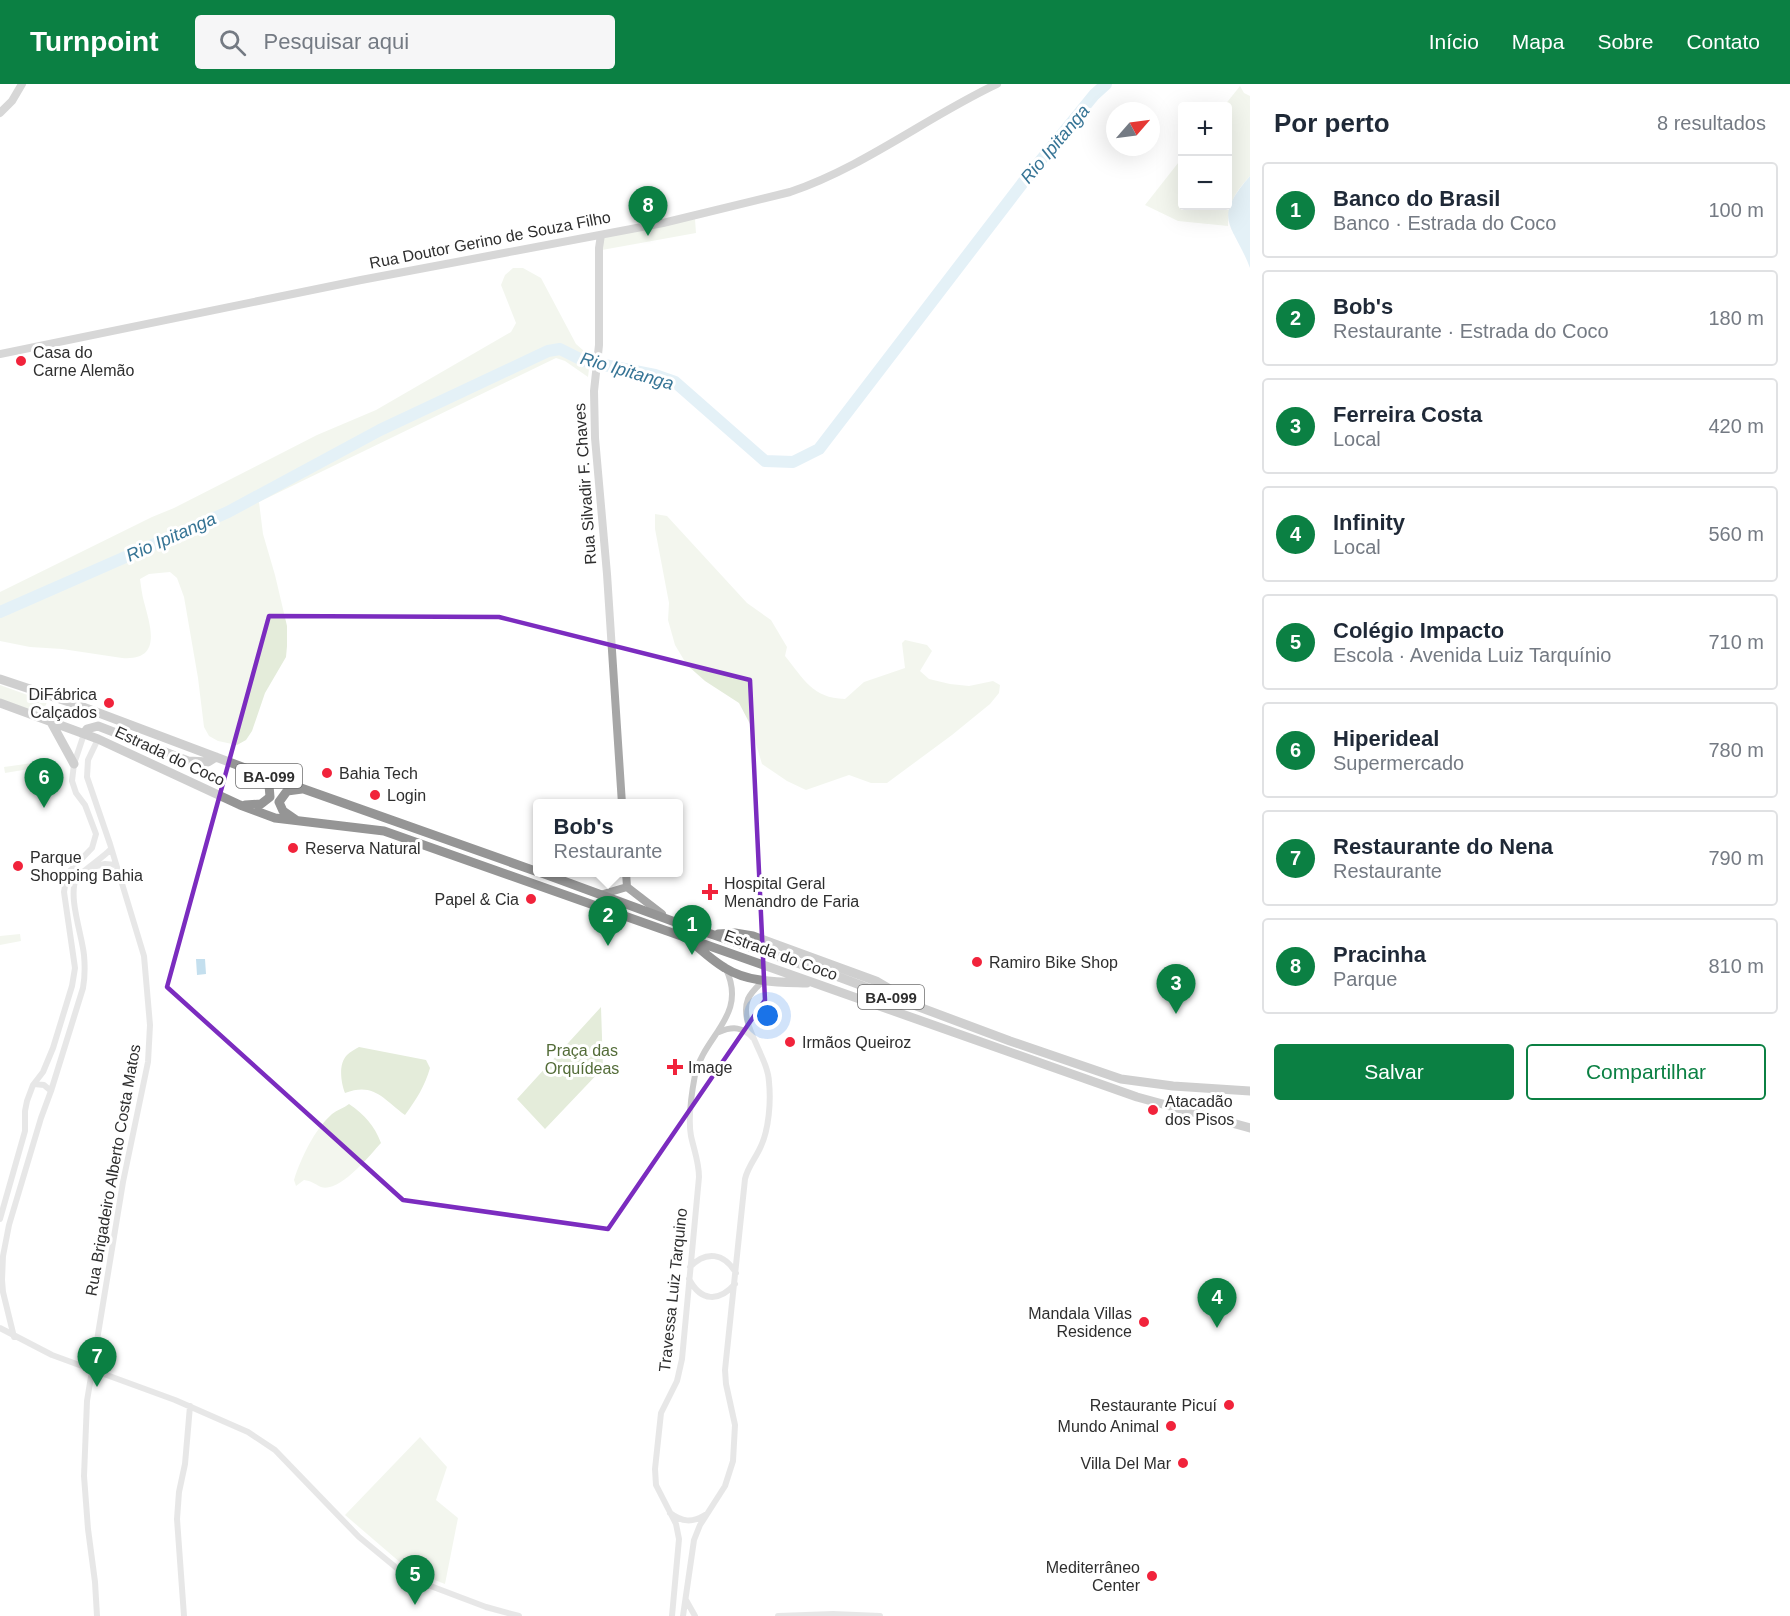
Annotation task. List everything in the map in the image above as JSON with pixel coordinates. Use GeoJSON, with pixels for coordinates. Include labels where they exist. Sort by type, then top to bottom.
{"type":"FeatureCollection","features":[{"type":"Feature","properties":{"kind":"highway","name":"Estrada do Coco"},"geometry":{"type":"LineString","coordinates":[[0,679],[533,870]]}},
{"type":"Feature","properties":{"kind":"highway","name":"Estrada do Coco"},"geometry":{"type":"LineString","coordinates":[[0,703],[98,739],[240,805],[275,818],[384,831],[1137,1097],[1250,1128]]}},
{"type":"Feature","properties":{"kind":"highway"},"geometry":{"type":"LineString","coordinates":[[51,722],[74,764]]}},
{"type":"Feature","properties":{"kind":"highway"},"geometry":{"type":"LineString","coordinates":[[84,734],[87,729],[98,726],[188,760],[208,762],[216,757]]}},
{"type":"Feature","properties":{"kind":"highway"},"geometry":{"type":"LineString","coordinates":[[240,805],[261,804],[270,797],[269,785],[254,771]]}},
{"type":"Feature","properties":{"kind":"highway"},"geometry":{"type":"LineString","coordinates":[[299,822],[283,811],[279,802],[287,791],[307,789]]}},
{"type":"Feature","properties":{"kind":"highway","name":"Estrada do Coco"},"geometry":{"type":"LineString","coordinates":[[551,877],[712,934],[735,933],[763,940],[876,981],[925,1009],[1049,1055],[1125,1080],[1250,1091]]}},
{"type":"Feature","properties":{"kind":"highway"},"geometry":{"type":"LineString","coordinates":[[685,936],[726,969],[763,981],[814,983]]}},
{"type":"Feature","properties":{"kind":"main road"},"geometry":{"type":"LineString","coordinates":[[0,113],[12,101],[22,84]]}},
{"type":"Feature","properties":{"kind":"main road","name":"Rua Doutor Gerino de Souza Filho"},"geometry":{"type":"LineString","coordinates":[[0,354],[361,280],[601,235],[701,214],[810,185],[879,150],[969,97],[998,84]]}},
{"type":"Feature","properties":{"kind":"main road","name":"Rua Silvadir F. Chaves"},"geometry":{"type":"LineString","coordinates":[[601,235],[599,345],[594,391],[595,438],[607,574],[622,799]]}},
{"type":"Feature","properties":{"kind":"main road"},"geometry":{"type":"LineString","coordinates":[[589,237],[599,248]]}},
{"type":"Feature","properties":{"kind":"main road"},"geometry":{"type":"LineString","coordinates":[[0,361],[14,352]]}},
{"type":"Feature","properties":{"kind":"main road"},"geometry":{"type":"LineString","coordinates":[[626,877],[627,887],[652,909],[675,922]]}},
{"type":"Feature","properties":{"kind":"main road"},"geometry":{"type":"LineString","coordinates":[[600,895],[627,887]]}},
{"type":"Feature","properties":{"kind":"street"},"geometry":{"type":"LineString","coordinates":[[0,1219],[25,1131],[24,1112],[33,1084],[43,1072],[53,1048],[72,986],[75,968],[64,892],[65,882],[67,873],[84,857],[95,842],[96,834],[85,805],[73,787],[74,764],[84,734]]}},
{"type":"Feature","properties":{"kind":"street"},"geometry":{"type":"LineString","coordinates":[[87,777],[88,760],[98,739]]}},
{"type":"Feature","properties":{"kind":"street"},"geometry":{"type":"LineString","coordinates":[[72,778],[81,773],[87,777]]}},
{"type":"Feature","properties":{"kind":"street","name":"Rua Brigadeiro Alberto Costa Matos"},"geometry":{"type":"LineString","coordinates":[[87,777],[144,956],[150,1024],[148,1062],[123,1182],[87,1401],[84,1476],[97,1616]]}},
{"type":"Feature","properties":{"kind":"street"},"geometry":{"type":"LineString","coordinates":[[14,1336],[1,1278],[9,1225],[83,988],[85,975],[84,954],[74,902],[74,886],[76,878],[111,849]]}},
{"type":"Feature","properties":{"kind":"street"},"geometry":{"type":"LineString","coordinates":[[91,867],[105,864],[116,865]]}},
{"type":"Feature","properties":{"kind":"street","name":"Travessa Luiz Tarquino"},"geometry":{"type":"LineString","coordinates":[[671,1615],[679,1546],[678,1531],[656,1485],[655,1469],[662,1413],[677,1381],[681,1365],[699,1176],[690,1129],[695,1078],[701,1061],[729,1013],[733,988],[726,969]]}},
{"type":"Feature","properties":{"kind":"street"},"geometry":{"type":"LineString","coordinates":[[683,1616],[691,1554],[697,1532],[725,1486],[731,1471],[734,1452],[735,1425],[725,1370],[745,1179],[749,1166],[764,1140],[768,1109],[768,1075],[748,1022],[747,1005],[749,997],[763,981]]}},
{"type":"Feature","properties":{"kind":"street"},"geometry":{"type":"LineString","coordinates":[[719,1032],[730,1028],[740,1028],[755,1039]]}},
{"type":"Feature","properties":{"kind":"street"},"geometry":{"type":"LineString","coordinates":[[33,1084],[44,1085],[51,1091]]}},
{"type":"Feature","properties":{"kind":"street"},"geometry":{"type":"LineString","coordinates":[[24,1112],[29,1117],[41,1118]]}},
{"type":"Feature","properties":{"kind":"street"},"geometry":{"type":"LineString","coordinates":[[690,1267],[704,1256],[714,1255],[728,1262],[736,1274]]}},
{"type":"Feature","properties":{"kind":"street"},"geometry":{"type":"LineString","coordinates":[[689,1279],[700,1294],[709,1297],[722,1295],[736,1282]]}},
{"type":"Feature","properties":{"kind":"street"},"geometry":{"type":"LineString","coordinates":[[0,1300],[3,1292]]}},
{"type":"Feature","properties":{"kind":"street"},"geometry":{"type":"LineString","coordinates":[[0,1328],[34,1348],[190,1406],[248,1432],[275,1450],[359,1537],[399,1570],[429,1586],[486,1607],[519,1616]]}},
{"type":"Feature","properties":{"kind":"street"},"geometry":{"type":"LineString","coordinates":[[184,1616],[177,1519],[178,1492],[185,1464],[190,1406]]}},
{"type":"Feature","properties":{"kind":"street"},"geometry":{"type":"LineString","coordinates":[[670,1512],[686,1521],[698,1519],[707,1514]]}},
{"type":"Feature","properties":{"kind":"street"},"geometry":{"type":"LineString","coordinates":[[679,1546],[688,1544],[691,1554]]}},
{"type":"Feature","properties":{"kind":"street"},"geometry":{"type":"LineString","coordinates":[[685,1600],[695,1616]]}},
{"type":"Feature","properties":{"kind":"street"},"geometry":{"type":"LineString","coordinates":[[778,1616],[833,1614],[880,1616]]}},
{"type":"Feature","properties":{"kind":"highlighted area"},"geometry":{"type":"Polygon","coordinates":[[[269,616],[499,617],[750,680],[765,1000],[608,1229],[403,1200],[167,987],[269,616]]]}},
{"type":"Feature","properties":{"kind":"green space"},"geometry":{"type":"Polygon","coordinates":[[[1240,86],[1244,93],[1250,96],[1250,176],[1232,203],[1232,102],[1227,102],[1240,86]]]}},
{"type":"Feature","properties":{"kind":"green space"},"geometry":{"type":"Polygon","coordinates":[[[1178,163],[1178,210],[1230,210],[1228,226],[1178,221],[1145,205],[1178,163]]]}},
{"type":"Feature","properties":{"kind":"green space"},"geometry":{"type":"Polygon","coordinates":[[[695,219],[696,233],[602,250],[601,238],[695,219]]]}},
{"type":"Feature","properties":{"kind":"green space"},"geometry":{"type":"Polygon","coordinates":[[[513,268],[523,268],[541,278],[576,344],[584,351],[591,353],[588,377],[565,361],[556,358],[259,502],[263,534],[287,626],[287,646],[286,657],[265,693],[252,731],[246,740],[237,745],[218,741],[209,736],[204,727],[184,597],[177,578],[170,572],[149,574],[140,579],[151,641],[143,654],[135,658],[30,647],[0,641],[0,592],[174,508],[317,435],[376,410],[511,332],[516,323],[501,285],[505,275],[513,268]]]}},
{"type":"Feature","properties":{"kind":"green space"},"geometry":{"type":"Polygon","coordinates":[[[655,514],[667,516],[747,603],[771,620],[787,647],[785,656],[810,686],[824,695],[845,699],[864,682],[905,668],[902,643],[905,640],[927,645],[932,651],[920,671],[929,679],[969,686],[993,681],[1000,685],[999,693],[990,704],[952,735],[887,783],[871,783],[849,775],[806,790],[787,781],[762,764],[750,724],[739,703],[705,681],[687,665],[675,645],[668,620],[669,603],[655,529],[655,514]]]}},
{"type":"Feature","properties":{"kind":"green space"},"geometry":{"type":"Polygon","coordinates":[[[0,685],[47,702],[42,714],[0,699],[0,685]]]}},
{"type":"Feature","properties":{"kind":"green space"},"geometry":{"type":"Polygon","coordinates":[[[54,760],[53,765],[5,773],[4,767],[54,760]]]}},
{"type":"Feature","properties":{"kind":"green space"},"geometry":{"type":"Polygon","coordinates":[[[20,934],[21,941],[0,945],[0,936],[20,934]]]}},
{"type":"Feature","properties":{"kind":"green space","name":"Praça das Orquídeas"},"geometry":{"type":"Polygon","coordinates":[[[601,1007],[603,1068],[545,1129],[517,1099],[601,1007]]]}},
{"type":"Feature","properties":{"kind":"green space"},"geometry":{"type":"Polygon","coordinates":[[[359,1047],[426,1060],[430,1068],[428,1075],[420,1093],[405,1115],[371,1091],[355,1090],[345,1093],[342,1063],[347,1055],[359,1047]]]}},
{"type":"Feature","properties":{"kind":"green space"},"geometry":{"type":"Polygon","coordinates":[[[349,1104],[368,1121],[381,1143],[354,1172],[337,1184],[321,1187],[304,1180],[296,1186],[294,1180],[314,1136],[332,1114],[349,1104]]]}},
{"type":"Feature","properties":{"kind":"green space"},"geometry":{"type":"Polygon","coordinates":[[[420,1437],[447,1467],[436,1500],[458,1518],[445,1584],[409,1570],[345,1515],[420,1437]]]}},
{"type":"Feature","properties":{"kind":"water"},"geometry":{"type":"Polygon","coordinates":[[[1250,176],[1250,268],[1229,222],[1228,213],[1229,210],[1232,210],[1232,201],[1250,176]]]}},
{"type":"Feature","properties":{"kind":"water"},"geometry":{"type":"Polygon","coordinates":[[[196,959],[205,959],[206,974],[197,975],[196,959]]]}},
{"type":"Feature","properties":{"kind":"waterway","name":"Rio Ipitanga"},"geometry":{"type":"LineString","coordinates":[[0,612],[228,512],[380,430],[548,351],[560,349],[584,361],[655,375],[675,382],[765,461],[793,462],[819,449],[1028,176],[1094,95],[1106,84]]}},
{"type":"Feature","properties":{"kind":"place","name":"Pracinha"},"geometry":{"type":"Point","coordinates":[648,236]}},
{"type":"Feature","properties":{"kind":"place","name":"Casa do Carne Alemão"},"geometry":{"type":"Point","coordinates":[21,361]}},
{"type":"Feature","properties":{"kind":"place","name":"DiFábrica Calçados"},"geometry":{"type":"Point","coordinates":[109,703]}},
{"type":"Feature","properties":{"kind":"place","name":"Bahia Tech"},"geometry":{"type":"Point","coordinates":[327,773]}},
{"type":"Feature","properties":{"kind":"place","name":"Login"},"geometry":{"type":"Point","coordinates":[375,795]}},
{"type":"Feature","properties":{"kind":"place","name":"Hiperideal"},"geometry":{"type":"Point","coordinates":[44,808]}},
{"type":"Feature","properties":{"kind":"place","name":"Reserva Natural"},"geometry":{"type":"Point","coordinates":[293,848]}},
{"type":"Feature","properties":{"kind":"place","name":"Parque Shopping Bahia"},"geometry":{"type":"Point","coordinates":[18,866]}},
{"type":"Feature","properties":{"kind":"place","name":"Hospital Geral Menandro de Faria"},"geometry":{"type":"Point","coordinates":[710,892]}},
{"type":"Feature","properties":{"kind":"place","name":"Papel & Cia"},"geometry":{"type":"Point","coordinates":[531,899]}},
{"type":"Feature","properties":{"kind":"place","name":"Bob's"},"geometry":{"type":"Point","coordinates":[608,946]}},
{"type":"Feature","properties":{"kind":"place","name":"Banco do Brasil"},"geometry":{"type":"Point","coordinates":[692,955]}},
{"type":"Feature","properties":{"kind":"place","name":"Ramiro Bike Shop"},"geometry":{"type":"Point","coordinates":[977,962]}},
{"type":"Feature","properties":{"kind":"place","name":"Ferreira Costa"},"geometry":{"type":"Point","coordinates":[1176,1014]}},
{"type":"Feature","properties":{"kind":"place","name":"Irmãos Queiroz"},"geometry":{"type":"Point","coordinates":[790,1042]}},
{"type":"Feature","properties":{"kind":"place","name":"Image"},"geometry":{"type":"Point","coordinates":[675,1067]}},
{"type":"Feature","properties":{"kind":"place","name":"Atacadão dos Pisos"},"geometry":{"type":"Point","coordinates":[1153,1110]}},
{"type":"Feature","properties":{"kind":"place","name":"Mandala Villas Residence"},"geometry":{"type":"Point","coordinates":[1144,1322]}},
{"type":"Feature","properties":{"kind":"place","name":"Infinity"},"geometry":{"type":"Point","coordinates":[1217,1328]}},
{"type":"Feature","properties":{"kind":"place","name":"Restaurante do Nena"},"geometry":{"type":"Point","coordinates":[97,1387]}},
{"type":"Feature","properties":{"kind":"place","name":"Restaurante Picuí"},"geometry":{"type":"Point","coordinates":[1229,1405]}},
{"type":"Feature","properties":{"kind":"place","name":"Mundo Animal"},"geometry":{"type":"Point","coordinates":[1171,1426]}},
{"type":"Feature","properties":{"kind":"place","name":"Villa Del Mar"},"geometry":{"type":"Point","coordinates":[1183,1463]}},
{"type":"Feature","properties":{"kind":"place","name":"Mediterrâneo Center"},"geometry":{"type":"Point","coordinates":[1152,1576]}},
{"type":"Feature","properties":{"kind":"place","name":"Colégio Impacto"},"geometry":{"type":"Point","coordinates":[415,1605]}}]}
